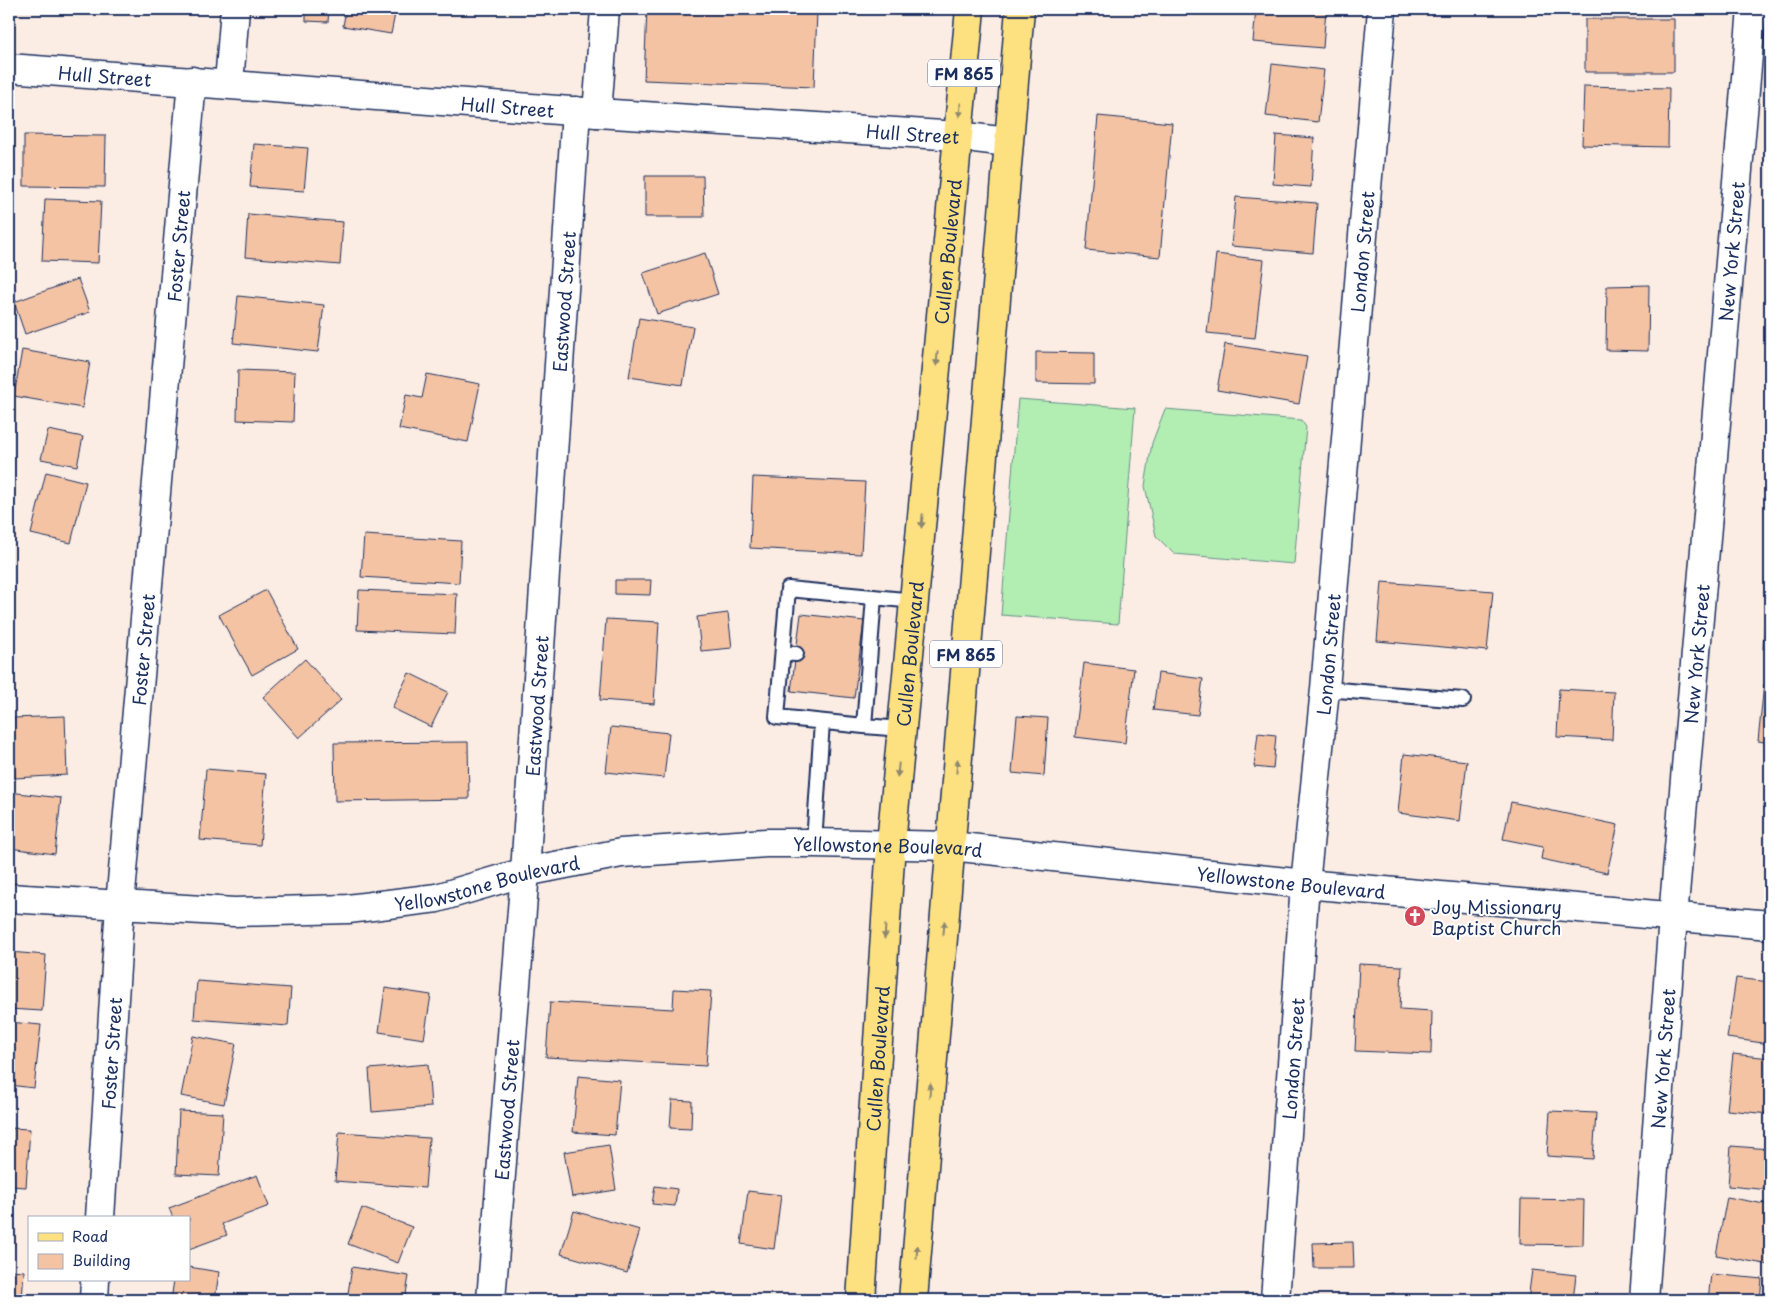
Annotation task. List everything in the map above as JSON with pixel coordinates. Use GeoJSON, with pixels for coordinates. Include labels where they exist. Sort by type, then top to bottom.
{"type":"FeatureCollection","features":[{"type":"Feature","properties":{"kind":"main road","name":"Cullen Boulevard"},"geometry":{"type":"LineString","coordinates":[[861,1300],[891,844],[970,9]]}},
{"type":"Feature","properties":{"kind":"main road","name":"FM 865"},"geometry":{"type":"LineString","coordinates":[[913,1300],[1020,9]]}},
{"type":"Feature","properties":{"kind":"street"},"geometry":{"type":"LineString","coordinates":[[229,83],[235,9]]}},
{"type":"Feature","properties":{"kind":"street","name":"Eastwood Street"},"geometry":{"type":"LineString","coordinates":[[492,1300],[586,112],[606,9]]}},
{"type":"Feature","properties":{"kind":"street","name":"London Street"},"geometry":{"type":"LineString","coordinates":[[1274,1300],[1304,884],[1325,688],[1382,9]]}},
{"type":"Feature","properties":{"kind":"street","name":"New York Street"},"geometry":{"type":"LineString","coordinates":[[1644,1300],[1673,917],[1752,9]]}},
{"type":"Feature","properties":{"kind":"street","name":"Hull Street"},"geometry":{"type":"LineString","coordinates":[[9,68],[229,83],[586,112],[958,136],[1008,142]]}},
{"type":"Feature","properties":{"kind":"street","name":"Foster Street"},"geometry":{"type":"LineString","coordinates":[[100,1216],[120,905],[192,81]]}},
{"type":"Feature","properties":{"kind":"street","name":"Yellowstone Boulevard"},"geometry":{"type":"LineString","coordinates":[[9,898],[234,912],[348,909],[437,898],[525,872],[621,854],[766,843],[891,844],[951,846],[1304,884],[1770,925]]}},
{"type":"Feature","properties":{"kind":"street"},"geometry":{"type":"LineString","coordinates":[[94,1300],[96,1282]]}},
{"type":"Feature","properties":{"kind":"lane"},"geometry":{"type":"LineString","coordinates":[[902,729],[777,716],[789,654],[788,589],[915,601]]}},
{"type":"Feature","properties":{"kind":"lane"},"geometry":{"type":"LineString","coordinates":[[864,726],[864,662],[874,597]]}},
{"type":"Feature","properties":{"kind":"lane"},"geometry":{"type":"LineString","coordinates":[[1325,688],[1463,700]]}},
{"type":"Feature","properties":{"kind":"lane"},"geometry":{"type":"LineString","coordinates":[[814,843],[822,722]]}},
{"type":"Feature","properties":{"kind":"green space"},"geometry":{"type":"Polygon","coordinates":[[[1018,399],[1135,408],[1118,624],[1001,615],[1018,399]]]}},
{"type":"Feature","properties":{"kind":"green space"},"geometry":{"type":"Polygon","coordinates":[[[1165,409],[1301,420],[1306,427],[1294,564],[1174,554],[1156,536],[1145,486],[1152,443],[1165,409]]]}},
{"type":"Feature","properties":{"kind":"building"},"geometry":{"type":"Polygon","coordinates":[[[306,9],[329,9],[328,22],[306,21],[306,9]]]}},
{"type":"Feature","properties":{"kind":"building"},"geometry":{"type":"Polygon","coordinates":[[[346,9],[396,9],[391,34],[343,26],[346,9]]]}},
{"type":"Feature","properties":{"kind":"building"},"geometry":{"type":"Polygon","coordinates":[[[647,9],[817,12],[814,87],[644,80],[647,9]]]}},
{"type":"Feature","properties":{"kind":"building"},"geometry":{"type":"Polygon","coordinates":[[[1256,9],[1326,9],[1323,48],[1253,42],[1256,9]]]}},
{"type":"Feature","properties":{"kind":"building"},"geometry":{"type":"Polygon","coordinates":[[[1585,19],[1674,19],[1674,72],[1585,72],[1585,19]]]}},
{"type":"Feature","properties":{"kind":"building"},"geometry":{"type":"Polygon","coordinates":[[[1272,64],[1324,70],[1318,122],[1266,116],[1272,64]]]}},
{"type":"Feature","properties":{"kind":"building"},"geometry":{"type":"Polygon","coordinates":[[[1584,86],[1669,88],[1668,147],[1582,145],[1584,86]]]}},
{"type":"Feature","properties":{"kind":"building"},"geometry":{"type":"Polygon","coordinates":[[[1098,116],[1172,123],[1160,257],[1086,250],[1098,116]]]}},
{"type":"Feature","properties":{"kind":"building"},"geometry":{"type":"Polygon","coordinates":[[[24,135],[106,136],[105,187],[24,186],[24,135]]]}},
{"type":"Feature","properties":{"kind":"building"},"geometry":{"type":"Polygon","coordinates":[[[1276,135],[1314,138],[1311,187],[1273,184],[1276,135]]]}},
{"type":"Feature","properties":{"kind":"building"},"geometry":{"type":"Polygon","coordinates":[[[254,144],[308,148],[304,191],[250,187],[254,144]]]}},
{"type":"Feature","properties":{"kind":"building"},"geometry":{"type":"Polygon","coordinates":[[[645,176],[703,176],[704,217],[645,217],[645,176]]]}},
{"type":"Feature","properties":{"kind":"building"},"geometry":{"type":"Polygon","coordinates":[[[1236,197],[1317,203],[1313,253],[1231,246],[1236,197]]]}},
{"type":"Feature","properties":{"kind":"building"},"geometry":{"type":"Polygon","coordinates":[[[45,199],[101,201],[98,263],[42,261],[45,199]]]}},
{"type":"Feature","properties":{"kind":"building"},"geometry":{"type":"Polygon","coordinates":[[[248,214],[343,222],[340,265],[245,257],[248,214]]]}},
{"type":"Feature","properties":{"kind":"building"},"geometry":{"type":"Polygon","coordinates":[[[705,253],[718,294],[657,314],[643,273],[705,253]]]}},
{"type":"Feature","properties":{"kind":"building"},"geometry":{"type":"Polygon","coordinates":[[[1216,254],[1264,260],[1255,338],[1207,333],[1216,254]]]}},
{"type":"Feature","properties":{"kind":"building"},"geometry":{"type":"Polygon","coordinates":[[[78,279],[90,312],[25,334],[14,302],[78,279]]]}},
{"type":"Feature","properties":{"kind":"building"},"geometry":{"type":"Polygon","coordinates":[[[1649,285],[1648,351],[1606,350],[1607,286],[1649,285]]]}},
{"type":"Feature","properties":{"kind":"building"},"geometry":{"type":"Polygon","coordinates":[[[238,296],[324,305],[318,352],[233,343],[238,296]]]}},
{"type":"Feature","properties":{"kind":"building"},"geometry":{"type":"Polygon","coordinates":[[[1770,317],[1770,451],[1766,451],[1770,317]]]}},
{"type":"Feature","properties":{"kind":"building"},"geometry":{"type":"Polygon","coordinates":[[[639,318],[693,327],[683,385],[629,377],[639,318]]]}},
{"type":"Feature","properties":{"kind":"building"},"geometry":{"type":"Polygon","coordinates":[[[1225,344],[1307,357],[1299,404],[1217,390],[1225,344]]]}},
{"type":"Feature","properties":{"kind":"building"},"geometry":{"type":"Polygon","coordinates":[[[22,350],[90,362],[82,408],[14,396],[22,350]]]}},
{"type":"Feature","properties":{"kind":"building"},"geometry":{"type":"Polygon","coordinates":[[[1036,352],[1094,353],[1094,384],[1036,383],[1036,352]]]}},
{"type":"Feature","properties":{"kind":"building"},"geometry":{"type":"Polygon","coordinates":[[[238,370],[295,372],[293,422],[237,420],[238,370]]]}},
{"type":"Feature","properties":{"kind":"building"},"geometry":{"type":"Polygon","coordinates":[[[427,374],[480,384],[468,442],[399,429],[406,395],[422,398],[427,374]]]}},
{"type":"Feature","properties":{"kind":"building"},"geometry":{"type":"Polygon","coordinates":[[[48,430],[83,437],[77,466],[41,459],[48,430]]]}},
{"type":"Feature","properties":{"kind":"building"},"geometry":{"type":"Polygon","coordinates":[[[46,472],[86,482],[71,543],[31,534],[46,472]]]}},
{"type":"Feature","properties":{"kind":"building"},"geometry":{"type":"Polygon","coordinates":[[[753,477],[865,482],[861,554],[750,548],[753,477]]]}},
{"type":"Feature","properties":{"kind":"building"},"geometry":{"type":"Polygon","coordinates":[[[364,535],[461,541],[459,583],[361,577],[364,535]]]}},
{"type":"Feature","properties":{"kind":"building"},"geometry":{"type":"Polygon","coordinates":[[[1770,567],[1770,596],[1767,596],[1770,567]]]}},
{"type":"Feature","properties":{"kind":"building"},"geometry":{"type":"Polygon","coordinates":[[[615,580],[651,580],[650,595],[615,594],[615,580]]]}},
{"type":"Feature","properties":{"kind":"building"},"geometry":{"type":"Polygon","coordinates":[[[1382,582],[1493,591],[1487,651],[1377,641],[1382,582]]]}},
{"type":"Feature","properties":{"kind":"building"},"geometry":{"type":"Polygon","coordinates":[[[266,590],[298,649],[252,675],[219,615],[266,590]]]}},
{"type":"Feature","properties":{"kind":"building"},"geometry":{"type":"Polygon","coordinates":[[[359,590],[457,594],[455,634],[357,630],[359,590]]]}},
{"type":"Feature","properties":{"kind":"building"},"geometry":{"type":"Polygon","coordinates":[[[728,613],[732,648],[701,651],[697,617],[728,613]]]}},
{"type":"Feature","properties":{"kind":"building"},"geometry":{"type":"Polygon","coordinates":[[[801,614],[864,621],[854,698],[791,691],[801,614]]]}},
{"type":"Feature","properties":{"kind":"building"},"geometry":{"type":"Polygon","coordinates":[[[1765,614],[1770,614],[1770,649],[1763,649],[1765,614]]]}},
{"type":"Feature","properties":{"kind":"building"},"geometry":{"type":"Polygon","coordinates":[[[606,619],[659,622],[654,704],[600,700],[606,619]]]}},
{"type":"Feature","properties":{"kind":"building"},"geometry":{"type":"Polygon","coordinates":[[[305,659],[341,700],[299,738],[263,697],[305,659]]]}},
{"type":"Feature","properties":{"kind":"building"},"geometry":{"type":"Polygon","coordinates":[[[1084,663],[1134,669],[1125,743],[1075,737],[1084,663]]]}},
{"type":"Feature","properties":{"kind":"building"},"geometry":{"type":"Polygon","coordinates":[[[409,673],[448,692],[431,727],[392,708],[409,673]]]}},
{"type":"Feature","properties":{"kind":"building"},"geometry":{"type":"Polygon","coordinates":[[[1158,673],[1203,679],[1198,715],[1153,710],[1158,673]]]}},
{"type":"Feature","properties":{"kind":"building"},"geometry":{"type":"Polygon","coordinates":[[[1764,684],[1770,685],[1770,743],[1758,741],[1764,684]]]}},
{"type":"Feature","properties":{"kind":"building"},"geometry":{"type":"Polygon","coordinates":[[[1559,689],[1614,692],[1612,740],[1557,737],[1559,689]]]}},
{"type":"Feature","properties":{"kind":"building"},"geometry":{"type":"Polygon","coordinates":[[[65,716],[67,775],[15,778],[13,718],[65,716]]]}},
{"type":"Feature","properties":{"kind":"building"},"geometry":{"type":"Polygon","coordinates":[[[1017,716],[1048,718],[1044,776],[1012,773],[1017,716]]]}},
{"type":"Feature","properties":{"kind":"building"},"geometry":{"type":"Polygon","coordinates":[[[611,727],[669,733],[664,778],[606,772],[611,727]]]}},
{"type":"Feature","properties":{"kind":"building"},"geometry":{"type":"Polygon","coordinates":[[[1258,733],[1276,735],[1273,769],[1254,767],[1258,733]]]}},
{"type":"Feature","properties":{"kind":"building"},"geometry":{"type":"Polygon","coordinates":[[[468,742],[469,799],[335,801],[334,743],[468,742]]]}},
{"type":"Feature","properties":{"kind":"building"},"geometry":{"type":"Polygon","coordinates":[[[1404,754],[1467,761],[1460,821],[1398,813],[1404,754]]]}},
{"type":"Feature","properties":{"kind":"building"},"geometry":{"type":"Polygon","coordinates":[[[206,769],[266,774],[260,845],[200,840],[206,769]]]}},
{"type":"Feature","properties":{"kind":"building"},"geometry":{"type":"Polygon","coordinates":[[[9,792],[61,798],[55,854],[9,848],[9,792]]]}},
{"type":"Feature","properties":{"kind":"building"},"geometry":{"type":"Polygon","coordinates":[[[1511,802],[1618,825],[1607,873],[1541,859],[1543,847],[1503,839],[1511,802]]]}},
{"type":"Feature","properties":{"kind":"building"},"geometry":{"type":"Polygon","coordinates":[[[9,952],[46,955],[42,1011],[9,1009],[9,952]]]}},
{"type":"Feature","properties":{"kind":"building"},"geometry":{"type":"Polygon","coordinates":[[[1359,964],[1402,966],[1400,1009],[1432,1011],[1431,1054],[1355,1051],[1359,964]]]}},
{"type":"Feature","properties":{"kind":"building"},"geometry":{"type":"Polygon","coordinates":[[[1736,978],[1770,982],[1770,1044],[1727,1038],[1736,978]]]}},
{"type":"Feature","properties":{"kind":"building"},"geometry":{"type":"Polygon","coordinates":[[[197,981],[291,988],[288,1026],[194,1019],[197,981]]]}},
{"type":"Feature","properties":{"kind":"building"},"geometry":{"type":"Polygon","coordinates":[[[385,988],[431,995],[424,1039],[379,1032],[385,988]]]}},
{"type":"Feature","properties":{"kind":"building"},"geometry":{"type":"Polygon","coordinates":[[[674,989],[711,991],[706,1066],[546,1057],[550,1002],[673,1009],[674,989]]]}},
{"type":"Feature","properties":{"kind":"building"},"geometry":{"type":"Polygon","coordinates":[[[9,1022],[41,1025],[34,1088],[9,1085],[9,1022]]]}},
{"type":"Feature","properties":{"kind":"building"},"geometry":{"type":"Polygon","coordinates":[[[193,1036],[236,1044],[224,1104],[181,1096],[193,1036]]]}},
{"type":"Feature","properties":{"kind":"building"},"geometry":{"type":"Polygon","coordinates":[[[1733,1054],[1770,1058],[1770,1114],[1727,1110],[1733,1054]]]}},
{"type":"Feature","properties":{"kind":"building"},"geometry":{"type":"Polygon","coordinates":[[[428,1064],[431,1107],[372,1112],[369,1069],[428,1064]]]}},
{"type":"Feature","properties":{"kind":"building"},"geometry":{"type":"Polygon","coordinates":[[[578,1076],[620,1080],[615,1135],[573,1132],[578,1076]]]}},
{"type":"Feature","properties":{"kind":"building"},"geometry":{"type":"Polygon","coordinates":[[[672,1100],[692,1101],[691,1129],[670,1128],[672,1100]]]}},
{"type":"Feature","properties":{"kind":"building"},"geometry":{"type":"Polygon","coordinates":[[[179,1111],[223,1113],[219,1176],[176,1174],[179,1111]]]}},
{"type":"Feature","properties":{"kind":"building"},"geometry":{"type":"Polygon","coordinates":[[[1550,1111],[1596,1113],[1593,1159],[1547,1156],[1550,1111]]]}},
{"type":"Feature","properties":{"kind":"building"},"geometry":{"type":"Polygon","coordinates":[[[9,1128],[30,1129],[26,1187],[10,1186],[9,1217],[9,1128]]]}},
{"type":"Feature","properties":{"kind":"building"},"geometry":{"type":"Polygon","coordinates":[[[339,1132],[429,1138],[425,1188],[335,1181],[339,1132]]]}},
{"type":"Feature","properties":{"kind":"building"},"geometry":{"type":"Polygon","coordinates":[[[609,1145],[616,1190],[572,1197],[564,1152],[609,1145]]]}},
{"type":"Feature","properties":{"kind":"building"},"geometry":{"type":"Polygon","coordinates":[[[1731,1146],[1770,1149],[1770,1190],[1728,1186],[1731,1146]]]}},
{"type":"Feature","properties":{"kind":"building"},"geometry":{"type":"Polygon","coordinates":[[[257,1175],[269,1206],[222,1224],[227,1235],[190,1249],[190,1216],[172,1216],[169,1208],[257,1175]]]}},
{"type":"Feature","properties":{"kind":"building"},"geometry":{"type":"Polygon","coordinates":[[[655,1186],[677,1189],[675,1206],[652,1204],[655,1186]]]}},
{"type":"Feature","properties":{"kind":"building"},"geometry":{"type":"Polygon","coordinates":[[[748,1191],[781,1195],[774,1249],[741,1244],[748,1191]]]}},
{"type":"Feature","properties":{"kind":"building"},"geometry":{"type":"Polygon","coordinates":[[[1727,1197],[1770,1205],[1770,1265],[1716,1255],[1727,1197]]]}},
{"type":"Feature","properties":{"kind":"building"},"geometry":{"type":"Polygon","coordinates":[[[1521,1199],[1584,1200],[1583,1245],[1520,1244],[1521,1199]]]}},
{"type":"Feature","properties":{"kind":"building"},"geometry":{"type":"Polygon","coordinates":[[[362,1208],[412,1227],[398,1263],[348,1244],[362,1208]]]}},
{"type":"Feature","properties":{"kind":"building"},"geometry":{"type":"Polygon","coordinates":[[[574,1211],[640,1230],[627,1273],[561,1254],[574,1211]]]}},
{"type":"Feature","properties":{"kind":"building"},"geometry":{"type":"Polygon","coordinates":[[[1353,1242],[1354,1268],[1314,1268],[1313,1243],[1353,1242]]]}},
{"type":"Feature","properties":{"kind":"building"},"geometry":{"type":"Polygon","coordinates":[[[190,1267],[219,1272],[215,1300],[171,1300],[174,1282],[190,1282],[190,1267]]]}},
{"type":"Feature","properties":{"kind":"building"},"geometry":{"type":"Polygon","coordinates":[[[352,1267],[409,1276],[405,1300],[347,1300],[352,1267]]]}},
{"type":"Feature","properties":{"kind":"building"},"geometry":{"type":"Polygon","coordinates":[[[9,1270],[24,1271],[22,1300],[9,1300],[9,1270]]]}},
{"type":"Feature","properties":{"kind":"building"},"geometry":{"type":"Polygon","coordinates":[[[1532,1270],[1576,1275],[1573,1300],[1528,1300],[1532,1270]]]}},
{"type":"Feature","properties":{"kind":"building"},"geometry":{"type":"Polygon","coordinates":[[[1711,1274],[1762,1279],[1760,1300],[1708,1300],[1711,1274]]]}},
{"type":"Feature","properties":{"kind":"building"},"geometry":{"type":"Polygon","coordinates":[[[1394,1293],[1395,1300],[1352,1300],[1394,1293]]]}},
{"type":"Feature","properties":{"kind":"place","name":"Joy Missionary Baptist Church"},"geometry":{"type":"Point","coordinates":[1415,916]}}]}
